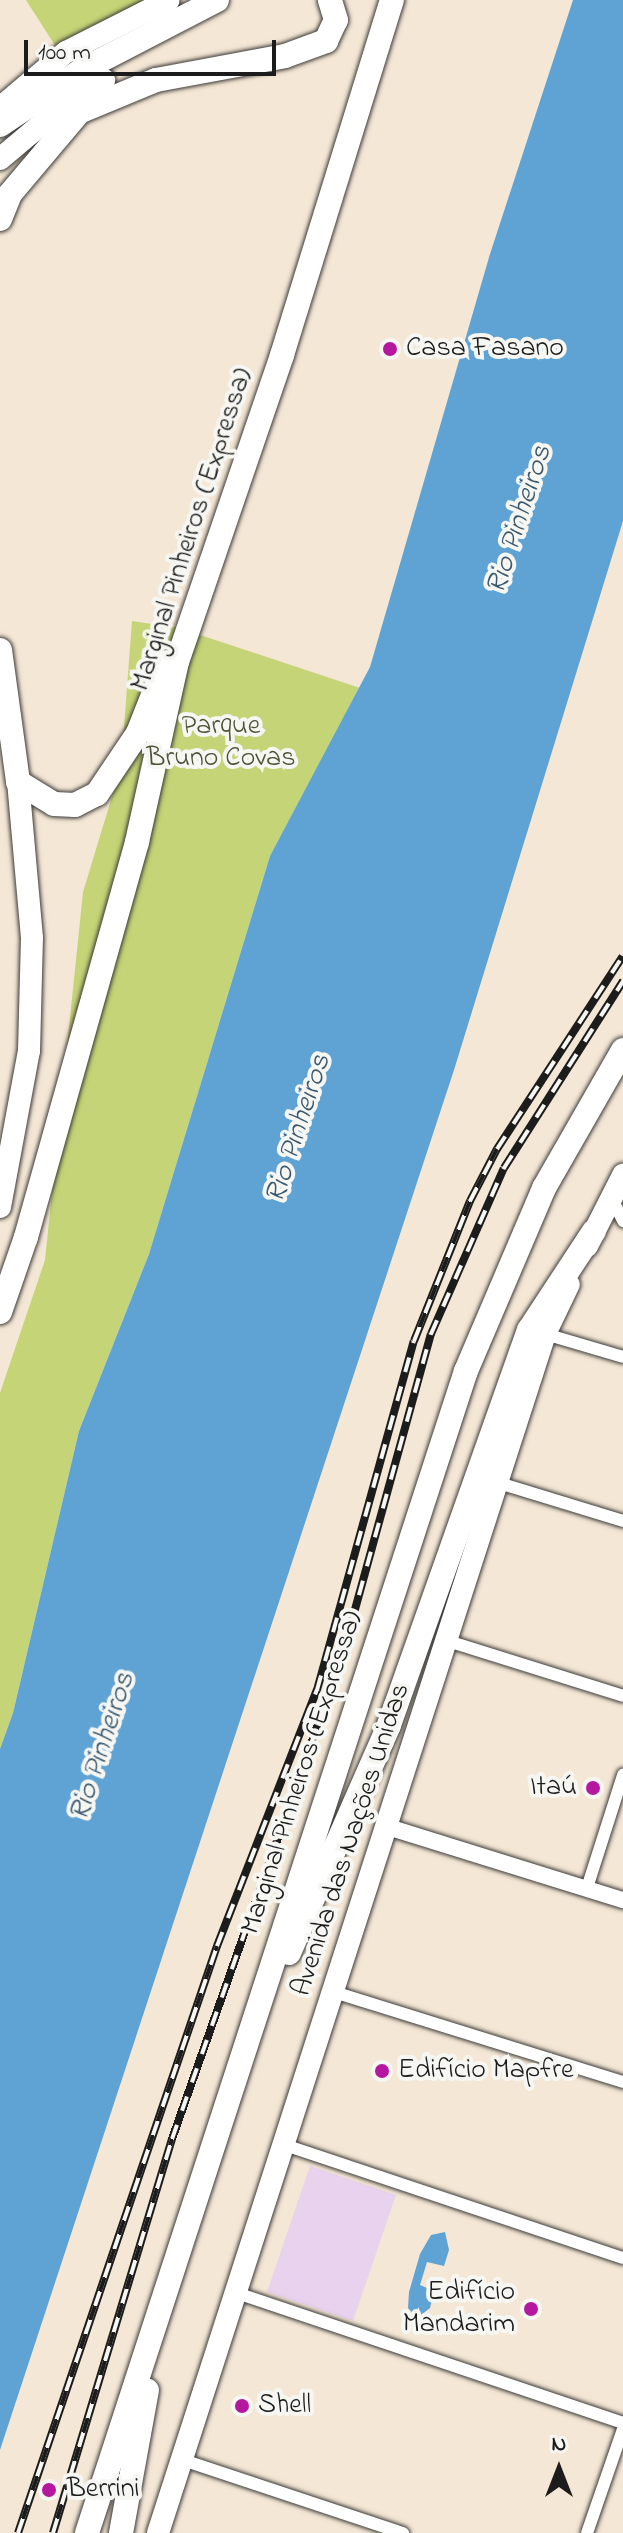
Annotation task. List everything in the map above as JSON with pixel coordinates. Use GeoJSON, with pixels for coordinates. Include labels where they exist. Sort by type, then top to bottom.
{"type":"FeatureCollection","features":[{"type":"Feature","properties":{"kind":"highway"},"geometry":{"type":"LineString","coordinates":[[0,108],[66,52],[169,0]]}},
{"type":"Feature","properties":{"kind":"highway"},"geometry":{"type":"LineString","coordinates":[[0,125],[82,70],[217,0]]}},
{"type":"Feature","properties":{"kind":"highway"},"geometry":{"type":"LineString","coordinates":[[79,112],[156,80],[285,56],[326,41],[336,20],[330,0]]}},
{"type":"Feature","properties":{"kind":"highway","name":"Marginal Pinheiros (Expressa)"},"geometry":{"type":"LineString","coordinates":[[0,1312],[26,1237],[137,842],[177,662],[282,355],[392,0]]}},
{"type":"Feature","properties":{"kind":"highway"},"geometry":{"type":"LineString","coordinates":[[0,219],[10,194],[104,80]]}},
{"type":"Feature","properties":{"kind":"highway"},"geometry":{"type":"LineString","coordinates":[[0,159],[76,95],[104,80]]}},
{"type":"Feature","properties":{"kind":"highway"},"geometry":{"type":"LineString","coordinates":[[18,782],[54,804],[75,805],[97,794],[138,733],[160,673],[196,602]]}},
{"type":"Feature","properties":{"kind":"highway"},"geometry":{"type":"LineString","coordinates":[[0,650],[18,782],[32,938],[29,1051],[0,1207]]}},
{"type":"Feature","properties":{"kind":"highway","name":"Marginal Pinheiros (Expressa)"},"geometry":{"type":"LineString","coordinates":[[87,2533],[466,1371],[544,1188],[623,1050]]}},
{"type":"Feature","properties":{"kind":"highway","name":"Avenida das Nações Unidas"},"geometry":{"type":"LineString","coordinates":[[158,2533],[545,1334],[623,1175]]}},
{"type":"Feature","properties":{"kind":"highway"},"geometry":{"type":"LineString","coordinates":[[250,2034],[389,1725],[529,1330],[594,1231]]}},
{"type":"Feature","properties":{"kind":"highway"},"geometry":{"type":"LineString","coordinates":[[121,2533],[161,2310]]}},
{"type":"Feature","properties":{"kind":"street"},"geometry":{"type":"LineString","coordinates":[[612,1196],[623,1221]]}},
{"type":"Feature","properties":{"kind":"street"},"geometry":{"type":"LineString","coordinates":[[545,1334],[623,1357]]}},
{"type":"Feature","properties":{"kind":"street"},"geometry":{"type":"LineString","coordinates":[[499,1483],[623,1521]]}},
{"type":"Feature","properties":{"kind":"street"},"geometry":{"type":"LineString","coordinates":[[448,1641],[623,1696]]}},
{"type":"Feature","properties":{"kind":"street"},"geometry":{"type":"LineString","coordinates":[[587,1888],[623,1775]]}},
{"type":"Feature","properties":{"kind":"street"},"geometry":{"type":"LineString","coordinates":[[388,1827],[623,1900]]}},
{"type":"Feature","properties":{"kind":"street"},"geometry":{"type":"LineString","coordinates":[[334,1992],[623,2082]]}},
{"type":"Feature","properties":{"kind":"street"},"geometry":{"type":"LineString","coordinates":[[285,2145],[623,2258]]}},
{"type":"Feature","properties":{"kind":"street"},"geometry":{"type":"LineString","coordinates":[[237,2293],[623,2423]]}},
{"type":"Feature","properties":{"kind":"street"},"geometry":{"type":"LineString","coordinates":[[587,2533],[623,2429]]}},
{"type":"Feature","properties":{"kind":"street"},"geometry":{"type":"LineString","coordinates":[[183,2460],[403,2533]]}},
{"type":"Feature","properties":{"kind":"shaded area"},"geometry":{"type":"Polygon","coordinates":[[[310,2166],[396,2195],[353,2321],[267,2292],[310,2166]]]}},
{"type":"Feature","properties":{"kind":"green space"},"geometry":{"type":"Polygon","coordinates":[[[26,0],[146,0],[56,47],[26,0]]]}},
{"type":"Feature","properties":{"kind":"green space","name":"Parque Bruno Covas"},"geometry":{"type":"Polygon","coordinates":[[[132,621],[179,628],[360,688],[270,856],[149,1254],[79,1431],[13,1713],[0,1749],[0,1393],[45,1260],[83,892],[121,767],[132,621]]]}},
{"type":"Feature","properties":{"kind":"water","name":"Rio Pinheiros"},"geometry":{"type":"Polygon","coordinates":[[[573,0],[623,0],[623,521],[454,1070],[0,2450],[0,1749],[13,1713],[79,1431],[149,1254],[270,856],[370,667],[490,254],[573,0]]]}},
{"type":"Feature","properties":{"kind":"water"},"geometry":{"type":"Polygon","coordinates":[[[445,2232],[449,2250],[444,2266],[427,2262],[420,2285],[434,2291],[430,2308],[417,2318],[408,2308],[409,2292],[420,2254],[431,2235],[445,2232]]]}},
{"type":"Feature","properties":{"kind":"railway"},"geometry":{"type":"LineString","coordinates":[[18,2533],[217,1946],[317,1690],[414,1341],[470,1201],[497,1149],[623,956]]}},
{"type":"Feature","properties":{"kind":"railway"},"geometry":{"type":"LineString","coordinates":[[53,2533],[172,2139],[343,1653],[431,1334],[504,1168],[623,981]]}},
{"type":"Feature","properties":{"kind":"place","name":"Casa Fasano"},"geometry":{"type":"Point","coordinates":[390,349]}},
{"type":"Feature","properties":{"kind":"place","name":"Itaú"},"geometry":{"type":"Point","coordinates":[593,1788]}},
{"type":"Feature","properties":{"kind":"place","name":"Edifício Mapfre"},"geometry":{"type":"Point","coordinates":[382,2071]}},
{"type":"Feature","properties":{"kind":"place","name":"Edifício Mandarim"},"geometry":{"type":"Point","coordinates":[531,2309]}},
{"type":"Feature","properties":{"kind":"place","name":"Shell"},"geometry":{"type":"Point","coordinates":[242,2406]}},
{"type":"Feature","properties":{"kind":"place","name":"Berrini"},"geometry":{"type":"Point","coordinates":[49,2490]}}]}
